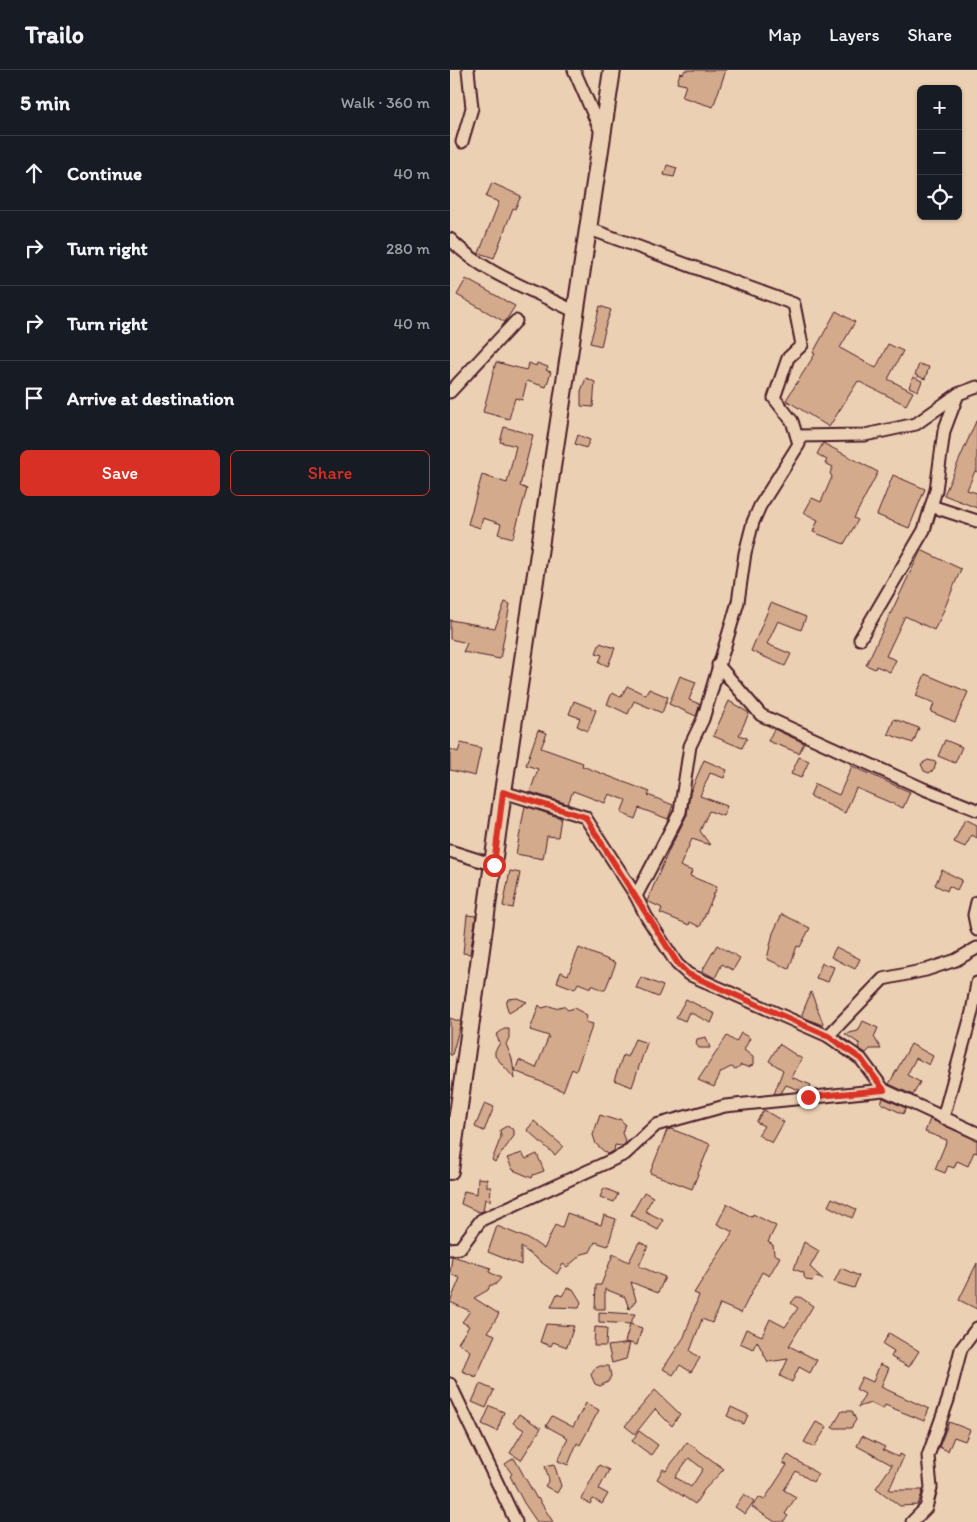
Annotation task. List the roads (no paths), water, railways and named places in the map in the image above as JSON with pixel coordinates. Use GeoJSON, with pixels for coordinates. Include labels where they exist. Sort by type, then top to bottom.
{"type":"FeatureCollection","features":[{"type":"Feature","properties":{"kind":"main road"},"geometry":{"type":"LineString","coordinates":[[450,1171],[503,792],[574,311],[612,70]]}},
{"type":"Feature","properties":{"kind":"street"},"geometry":{"type":"LineString","coordinates":[[462,142],[472,108],[468,70]]}},
{"type":"Feature","properties":{"kind":"street"},"geometry":{"type":"LineString","coordinates":[[574,70],[602,134]]}},
{"type":"Feature","properties":{"kind":"street"},"geometry":{"type":"LineString","coordinates":[[587,228],[794,304],[802,345],[788,358],[774,398],[792,421],[799,444],[760,506],[753,522],[745,553],[738,602],[703,719],[690,746],[680,812],[636,896]]}},
{"type":"Feature","properties":{"kind":"street"},"geometry":{"type":"LineString","coordinates":[[450,239],[460,250],[481,265],[574,311]]}},
{"type":"Feature","properties":{"kind":"street"},"geometry":{"type":"LineString","coordinates":[[450,392],[516,321]]}},
{"type":"Feature","properties":{"kind":"street"},"geometry":{"type":"LineString","coordinates":[[797,436],[865,435],[916,424],[958,394],[977,387]]}},
{"type":"Feature","properties":{"kind":"street"},"geometry":{"type":"LineString","coordinates":[[860,639],[924,530],[936,490],[944,431],[958,394]]}},
{"type":"Feature","properties":{"kind":"street"},"geometry":{"type":"LineString","coordinates":[[931,506],[977,521]]}},
{"type":"Feature","properties":{"kind":"street"},"geometry":{"type":"LineString","coordinates":[[718,665],[761,715],[924,789],[977,810]]}},
{"type":"Feature","properties":{"kind":"street"},"geometry":{"type":"LineString","coordinates":[[503,792],[585,817],[636,896],[646,916],[678,964],[688,974],[828,1036],[861,1059],[884,1090],[977,1133]]}},
{"type":"Feature","properties":{"kind":"street"},"geometry":{"type":"LineString","coordinates":[[450,851],[494,865]]}},
{"type":"Feature","properties":{"kind":"street"},"geometry":{"type":"LineString","coordinates":[[977,902],[974,916],[977,930]]}},
{"type":"Feature","properties":{"kind":"street"},"geometry":{"type":"LineString","coordinates":[[828,1036],[883,979],[926,970],[956,960],[977,948]]}},
{"type":"Feature","properties":{"kind":"street"},"geometry":{"type":"LineString","coordinates":[[943,1118],[972,1012],[977,984]]}},
{"type":"Feature","properties":{"kind":"street"},"geometry":{"type":"LineString","coordinates":[[450,1249],[460,1248],[481,1220],[625,1154],[656,1125],[725,1106],[884,1090]]}},
{"type":"Feature","properties":{"kind":"street"},"geometry":{"type":"LineString","coordinates":[[912,1522],[926,1508],[931,1488],[928,1456],[948,1400],[961,1349],[977,1328]]}},
{"type":"Feature","properties":{"kind":"street"},"geometry":{"type":"LineString","coordinates":[[450,1384],[516,1522]]}}]}
